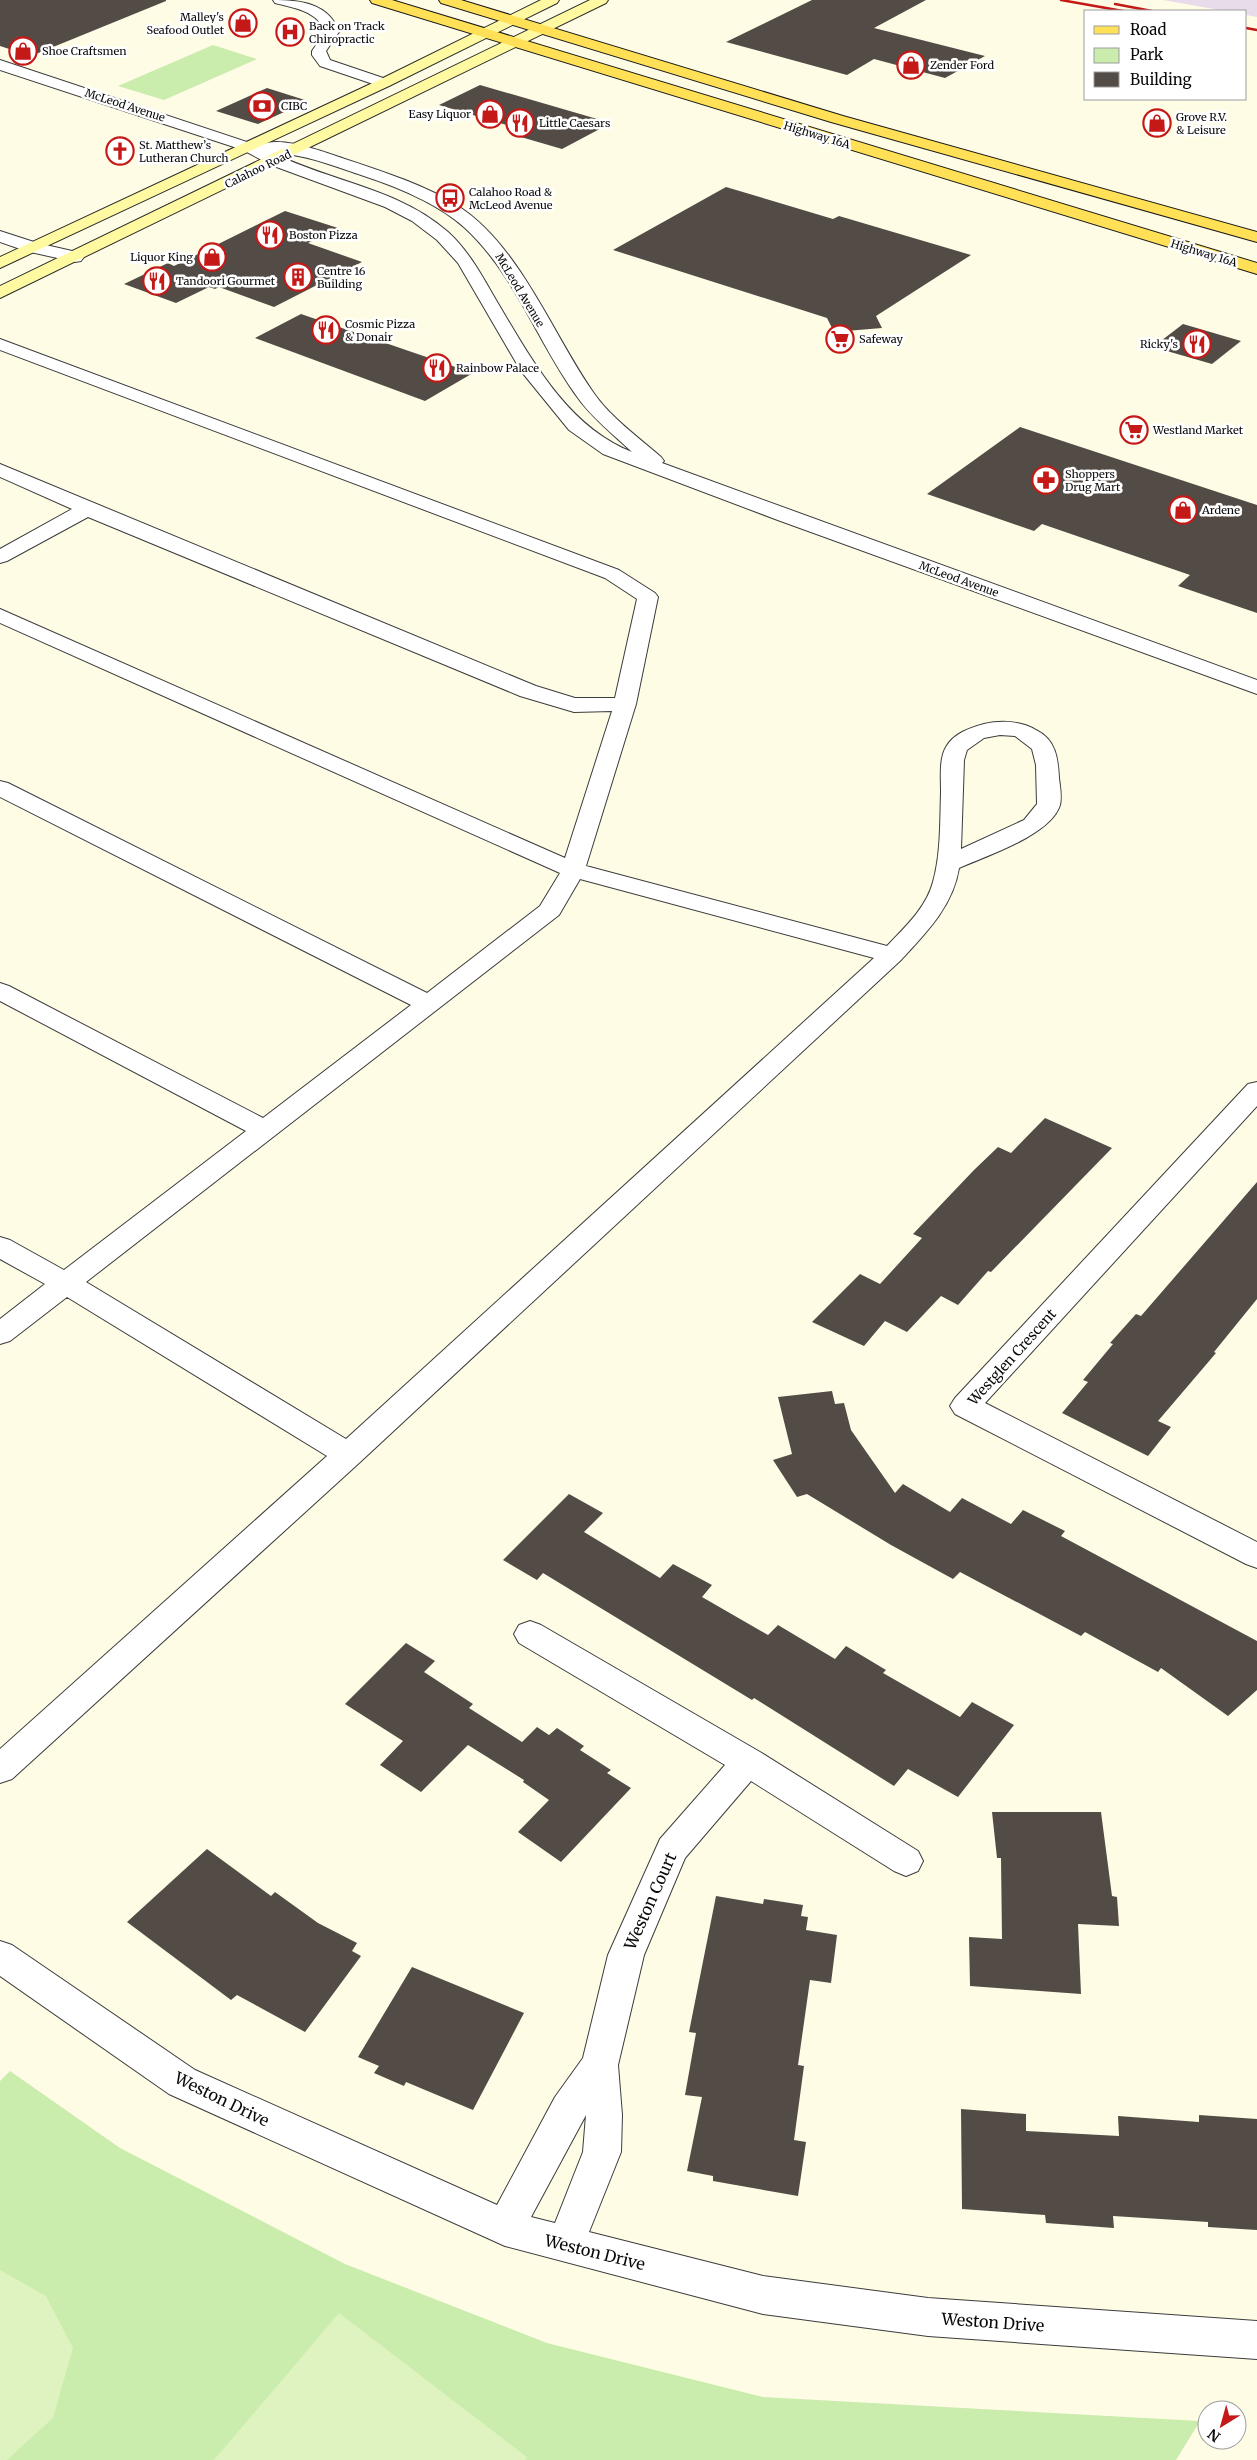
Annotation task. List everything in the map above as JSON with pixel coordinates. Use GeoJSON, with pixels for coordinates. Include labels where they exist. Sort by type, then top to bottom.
{"type":"FeatureCollection","features":[{"type":"Feature","properties":{"kind":"main road","name":"Highway 16A"},"geometry":{"type":"LineString","coordinates":[[377,0],[1257,269]]}},
{"type":"Feature","properties":{"kind":"main road","name":"Highway 16A"},"geometry":{"type":"LineString","coordinates":[[446,0],[837,118],[1257,237]]}},
{"type":"Feature","properties":{"kind":"main road","name":"Calahoo Road"},"geometry":{"type":"LineString","coordinates":[[0,262],[384,83],[552,0]]}},
{"type":"Feature","properties":{"kind":"main road","name":"Calahoo Road"},"geometry":{"type":"LineString","coordinates":[[0,293],[601,0]]}},
{"type":"Feature","properties":{"kind":"street"},"geometry":{"type":"LineString","coordinates":[[280,0],[317,12],[330,23],[332,32],[319,55],[325,63],[384,83]]}},
{"type":"Feature","properties":{"kind":"street","name":"McLeod Avenue"},"geometry":{"type":"LineString","coordinates":[[0,65],[249,147],[273,161],[364,191],[397,205],[438,232],[454,246],[465,261],[527,368],[576,426],[610,450],[782,516],[1257,687]]}},
{"type":"Feature","properties":{"kind":"street","name":"McLeod Avenue"},"geometry":{"type":"LineString","coordinates":[[249,147],[298,149],[386,178],[452,209],[471,224],[499,253],[586,396],[608,420],[662,469]]}},
{"type":"Feature","properties":{"kind":"street"},"geometry":{"type":"LineString","coordinates":[[1,238],[32,248],[75,257]]}},
{"type":"Feature","properties":{"kind":"street"},"geometry":{"type":"LineString","coordinates":[[0,344],[612,574],[648,597],[625,704],[573,870],[550,910],[266,1131],[0,1334]]}},
{"type":"Feature","properties":{"kind":"street"},"geometry":{"type":"LineString","coordinates":[[0,470],[87,509],[528,691],[574,706],[625,704]]}},
{"type":"Feature","properties":{"kind":"street"},"geometry":{"type":"LineString","coordinates":[[0,557],[87,509]]}},
{"type":"Feature","properties":{"kind":"street"},"geometry":{"type":"LineString","coordinates":[[0,616],[573,870],[892,955]]}},
{"type":"Feature","properties":{"kind":"street"},"geometry":{"type":"LineString","coordinates":[[0,1769],[348,1455],[892,955],[930,910],[942,890],[947,865],[953,760],[957,747],[972,736],[994,729],[1003,728],[1019,731],[1031,736],[1041,745],[1045,753],[1050,804],[1044,815],[1032,825],[947,865]]}},
{"type":"Feature","properties":{"kind":"street"},"geometry":{"type":"LineString","coordinates":[[0,788],[430,1004]]}},
{"type":"Feature","properties":{"kind":"street"},"geometry":{"type":"LineString","coordinates":[[0,991],[266,1131]]}},
{"type":"Feature","properties":{"kind":"street","name":"Westglen Crescent"},"geometry":{"type":"LineString","coordinates":[[1257,1090],[965,1406],[1257,1556]]}},
{"type":"Feature","properties":{"kind":"street"},"geometry":{"type":"LineString","coordinates":[[0,1247],[67,1284],[348,1455]]}},
{"type":"Feature","properties":{"kind":"street"},"geometry":{"type":"LineString","coordinates":[[530,1634],[748,1762],[906,1861]]}},
{"type":"Feature","properties":{"kind":"street","name":"Weston Court"},"geometry":{"type":"LineString","coordinates":[[565,2245],[602,2152],[604,2115],[600,2065],[626,1955],[672,1849],[748,1762]]}},
{"type":"Feature","properties":{"kind":"street","name":"Weston Drive"},"geometry":{"type":"LineString","coordinates":[[0,1956],[182,2082],[505,2228],[763,2295],[918,2316],[1257,2340]]}},
{"type":"Feature","properties":{"kind":"street","name":"Weston Court"},"geometry":{"type":"LineString","coordinates":[[505,2228],[568,2109],[600,2065]]}},
{"type":"Feature","properties":{"kind":"shaded area"},"geometry":{"type":"Polygon","coordinates":[[[1163,0],[1257,0],[1257,17],[1247,15],[1247,10],[1219,10],[1163,0]]]}},
{"type":"Feature","properties":{"kind":"green space"},"geometry":{"type":"Polygon","coordinates":[[[213,45],[257,59],[164,100],[118,86],[213,45]]]}},
{"type":"Feature","properties":{"kind":"green space"},"geometry":{"type":"Polygon","coordinates":[[[10,2071],[120,2148],[345,2264],[547,2343],[763,2397],[1197,2421],[1197,2426],[1176,2460],[0,2460],[0,2081],[10,2071]]]}},
{"type":"Feature","properties":{"kind":"green space"},"geometry":{"type":"Polygon","coordinates":[[[0,2270],[46,2296],[73,2348],[53,2418],[7,2460],[0,2460],[0,2270]]]}},
{"type":"Feature","properties":{"kind":"green space"},"geometry":{"type":"Polygon","coordinates":[[[339,2313],[527,2457],[525,2460],[214,2460],[339,2313]]]}},
{"type":"Feature","properties":{"kind":"building"},"geometry":{"type":"Polygon","coordinates":[[[0,0],[166,1],[31,56],[0,46],[0,0]]]}},
{"type":"Feature","properties":{"kind":"building"},"geometry":{"type":"Polygon","coordinates":[[[812,0],[926,0],[874,28],[985,56],[945,78],[874,59],[847,75],[726,42],[812,0]]]}},
{"type":"Feature","properties":{"kind":"building"},"geometry":{"type":"Polygon","coordinates":[[[480,85],[611,123],[562,149],[514,135],[524,130],[439,105],[480,85]]]}},
{"type":"Feature","properties":{"kind":"building","name":"CIBC"},"geometry":{"type":"Polygon","coordinates":[[[267,88],[308,101],[258,124],[216,111],[267,88]]]}},
{"type":"Feature","properties":{"kind":"building"},"geometry":{"type":"Polygon","coordinates":[[[726,187],[833,219],[839,216],[971,255],[876,316],[882,328],[834,332],[827,318],[613,250],[726,187]]]}},
{"type":"Feature","properties":{"kind":"building"},"geometry":{"type":"Polygon","coordinates":[[[285,211],[338,228],[308,243],[362,262],[274,307],[219,287],[215,289],[209,287],[176,303],[124,284],[168,263],[174,266],[285,211]]]}},
{"type":"Feature","properties":{"kind":"building"},"geometry":{"type":"Polygon","coordinates":[[[301,314],[473,373],[425,401],[255,338],[301,314]]]}},
{"type":"Feature","properties":{"kind":"building","name":"Ricky's"},"geometry":{"type":"Polygon","coordinates":[[[1183,324],[1241,341],[1212,364],[1153,347],[1183,324]]]}},
{"type":"Feature","properties":{"kind":"building"},"geometry":{"type":"Polygon","coordinates":[[[1020,427],[1257,505],[1257,613],[1178,586],[1190,575],[1042,524],[1034,531],[927,494],[1020,427]]]}},
{"type":"Feature","properties":{"kind":"building"},"geometry":{"type":"Polygon","coordinates":[[[1045,1118],[1112,1148],[991,1272],[988,1271],[958,1305],[941,1296],[907,1332],[885,1321],[864,1346],[812,1322],[860,1274],[880,1284],[922,1238],[913,1234],[974,1170],[998,1147],[1011,1153],[1045,1118]]]}},
{"type":"Feature","properties":{"kind":"building"},"geometry":{"type":"Polygon","coordinates":[[[1257,1182],[1257,1299],[1214,1352],[1216,1353],[1158,1421],[1171,1427],[1148,1456],[1062,1413],[1088,1382],[1083,1380],[1113,1344],[1110,1343],[1136,1314],[1141,1316],[1257,1182]]]}},
{"type":"Feature","properties":{"kind":"building"},"geometry":{"type":"Polygon","coordinates":[[[832,1391],[835,1404],[844,1403],[851,1430],[895,1493],[903,1484],[950,1512],[962,1498],[1011,1524],[1023,1510],[1065,1531],[1061,1536],[1257,1641],[1257,1690],[1228,1716],[1161,1668],[1158,1672],[1085,1632],[1081,1636],[960,1572],[953,1579],[891,1545],[807,1494],[797,1497],[773,1460],[792,1454],[778,1397],[832,1391]]]}},
{"type":"Feature","properties":{"kind":"building"},"geometry":{"type":"Polygon","coordinates":[[[569,1494],[603,1513],[584,1532],[660,1578],[673,1564],[712,1585],[702,1597],[768,1635],[778,1625],[835,1659],[846,1646],[886,1670],[883,1673],[960,1717],[972,1702],[1014,1725],[958,1797],[908,1769],[894,1786],[754,1698],[752,1700],[543,1573],[537,1580],[503,1560],[569,1494]]]}},
{"type":"Feature","properties":{"kind":"building"},"geometry":{"type":"Polygon","coordinates":[[[406,1643],[435,1661],[424,1672],[473,1704],[469,1708],[522,1742],[537,1727],[549,1735],[557,1728],[584,1746],[580,1750],[611,1770],[607,1773],[631,1788],[561,1862],[518,1832],[549,1800],[523,1782],[524,1780],[468,1745],[421,1792],[380,1765],[403,1741],[345,1704],[406,1643]]]}},
{"type":"Feature","properties":{"kind":"building"},"geometry":{"type":"Polygon","coordinates":[[[992,1812],[1101,1812],[1112,1896],[1117,1897],[1119,1926],[1078,1924],[1081,1994],[970,1986],[969,1937],[1002,1939],[1001,1858],[997,1858],[992,1812]]]}},
{"type":"Feature","properties":{"kind":"building"},"geometry":{"type":"Polygon","coordinates":[[[207,1849],[271,1896],[275,1892],[318,1923],[357,1943],[352,1951],[361,1956],[305,2032],[237,1995],[231,2000],[127,1922],[207,1849]]]}},
{"type":"Feature","properties":{"kind":"building"},"geometry":{"type":"Polygon","coordinates":[[[716,1896],[763,1904],[764,1899],[803,1905],[801,1916],[808,1917],[806,1930],[837,1935],[831,1983],[810,1980],[798,2065],[804,2066],[794,2140],[806,2142],[798,2196],[713,2181],[713,2176],[687,2171],[702,2097],[685,2095],[696,2033],[689,2032],[716,1896]]]}},
{"type":"Feature","properties":{"kind":"building"},"geometry":{"type":"Polygon","coordinates":[[[412,1967],[524,2013],[473,2110],[406,2082],[404,2086],[374,2073],[379,2066],[358,2057],[412,1967]]]}},
{"type":"Feature","properties":{"kind":"building"},"geometry":{"type":"Polygon","coordinates":[[[961,2109],[1026,2114],[1026,2131],[1119,2136],[1118,2116],[1199,2122],[1199,2115],[1257,2119],[1257,2230],[1208,2227],[1208,2222],[1113,2216],[1114,2228],[1046,2223],[1045,2215],[962,2209],[961,2109]]]}},
{"type":"Feature","properties":{"kind":"railway"},"geometry":{"type":"LineString","coordinates":[[1061,0],[1117,10]]}},
{"type":"Feature","properties":{"kind":"railway"},"geometry":{"type":"LineString","coordinates":[[1115,4],[1147,10]]}},
{"type":"Feature","properties":{"kind":"railway"},"geometry":{"type":"LineString","coordinates":[[1247,28],[1257,30]]}},
{"type":"Feature","properties":{"kind":"place","name":"Malley's Seafood Outlet"},"geometry":{"type":"Point","coordinates":[243,23]}},
{"type":"Feature","properties":{"kind":"place","name":"Back on Track Chiropractic"},"geometry":{"type":"Point","coordinates":[290,32]}},
{"type":"Feature","properties":{"kind":"place","name":"Shoe Craftsmen"},"geometry":{"type":"Point","coordinates":[23,51]}},
{"type":"Feature","properties":{"kind":"place","name":"Zender Ford"},"geometry":{"type":"Point","coordinates":[911,65]}},
{"type":"Feature","properties":{"kind":"place","name":"CIBC"},"geometry":{"type":"Point","coordinates":[262,106]}},
{"type":"Feature","properties":{"kind":"place","name":"Easy Liquor"},"geometry":{"type":"Point","coordinates":[490,114]}},
{"type":"Feature","properties":{"kind":"place","name":"Little Caesars"},"geometry":{"type":"Point","coordinates":[520,123]}},
{"type":"Feature","properties":{"kind":"place","name":"Grove R.V. & Leisure"},"geometry":{"type":"Point","coordinates":[1157,123]}},
{"type":"Feature","properties":{"kind":"place","name":"St. Matthew’s Lutheran Church"},"geometry":{"type":"Point","coordinates":[120,151]}},
{"type":"Feature","properties":{"kind":"place","name":"Calahoo Road & McLeod Avenue"},"geometry":{"type":"Point","coordinates":[450,198]}},
{"type":"Feature","properties":{"kind":"place","name":"Boston Pizza"},"geometry":{"type":"Point","coordinates":[270,235]}},
{"type":"Feature","properties":{"kind":"place","name":"Liquor King"},"geometry":{"type":"Point","coordinates":[212,257]}},
{"type":"Feature","properties":{"kind":"place","name":"Centre 16 Building"},"geometry":{"type":"Point","coordinates":[298,277]}},
{"type":"Feature","properties":{"kind":"place","name":"Tandoori Gourmet"},"geometry":{"type":"Point","coordinates":[157,281]}},
{"type":"Feature","properties":{"kind":"place","name":"Cosmic Pizza & Donair"},"geometry":{"type":"Point","coordinates":[326,330]}},
{"type":"Feature","properties":{"kind":"place","name":"Safeway"},"geometry":{"type":"Point","coordinates":[840,339]}},
{"type":"Feature","properties":{"kind":"place","name":"Ricky's"},"geometry":{"type":"Point","coordinates":[1197,344]}},
{"type":"Feature","properties":{"kind":"place","name":"Rainbow Palace"},"geometry":{"type":"Point","coordinates":[437,368]}},
{"type":"Feature","properties":{"kind":"place","name":"Westland Market"},"geometry":{"type":"Point","coordinates":[1134,430]}},
{"type":"Feature","properties":{"kind":"place","name":"Shoppers Drug Mart"},"geometry":{"type":"Point","coordinates":[1046,480]}},
{"type":"Feature","properties":{"kind":"place","name":"Ardene"},"geometry":{"type":"Point","coordinates":[1183,510]}}]}
